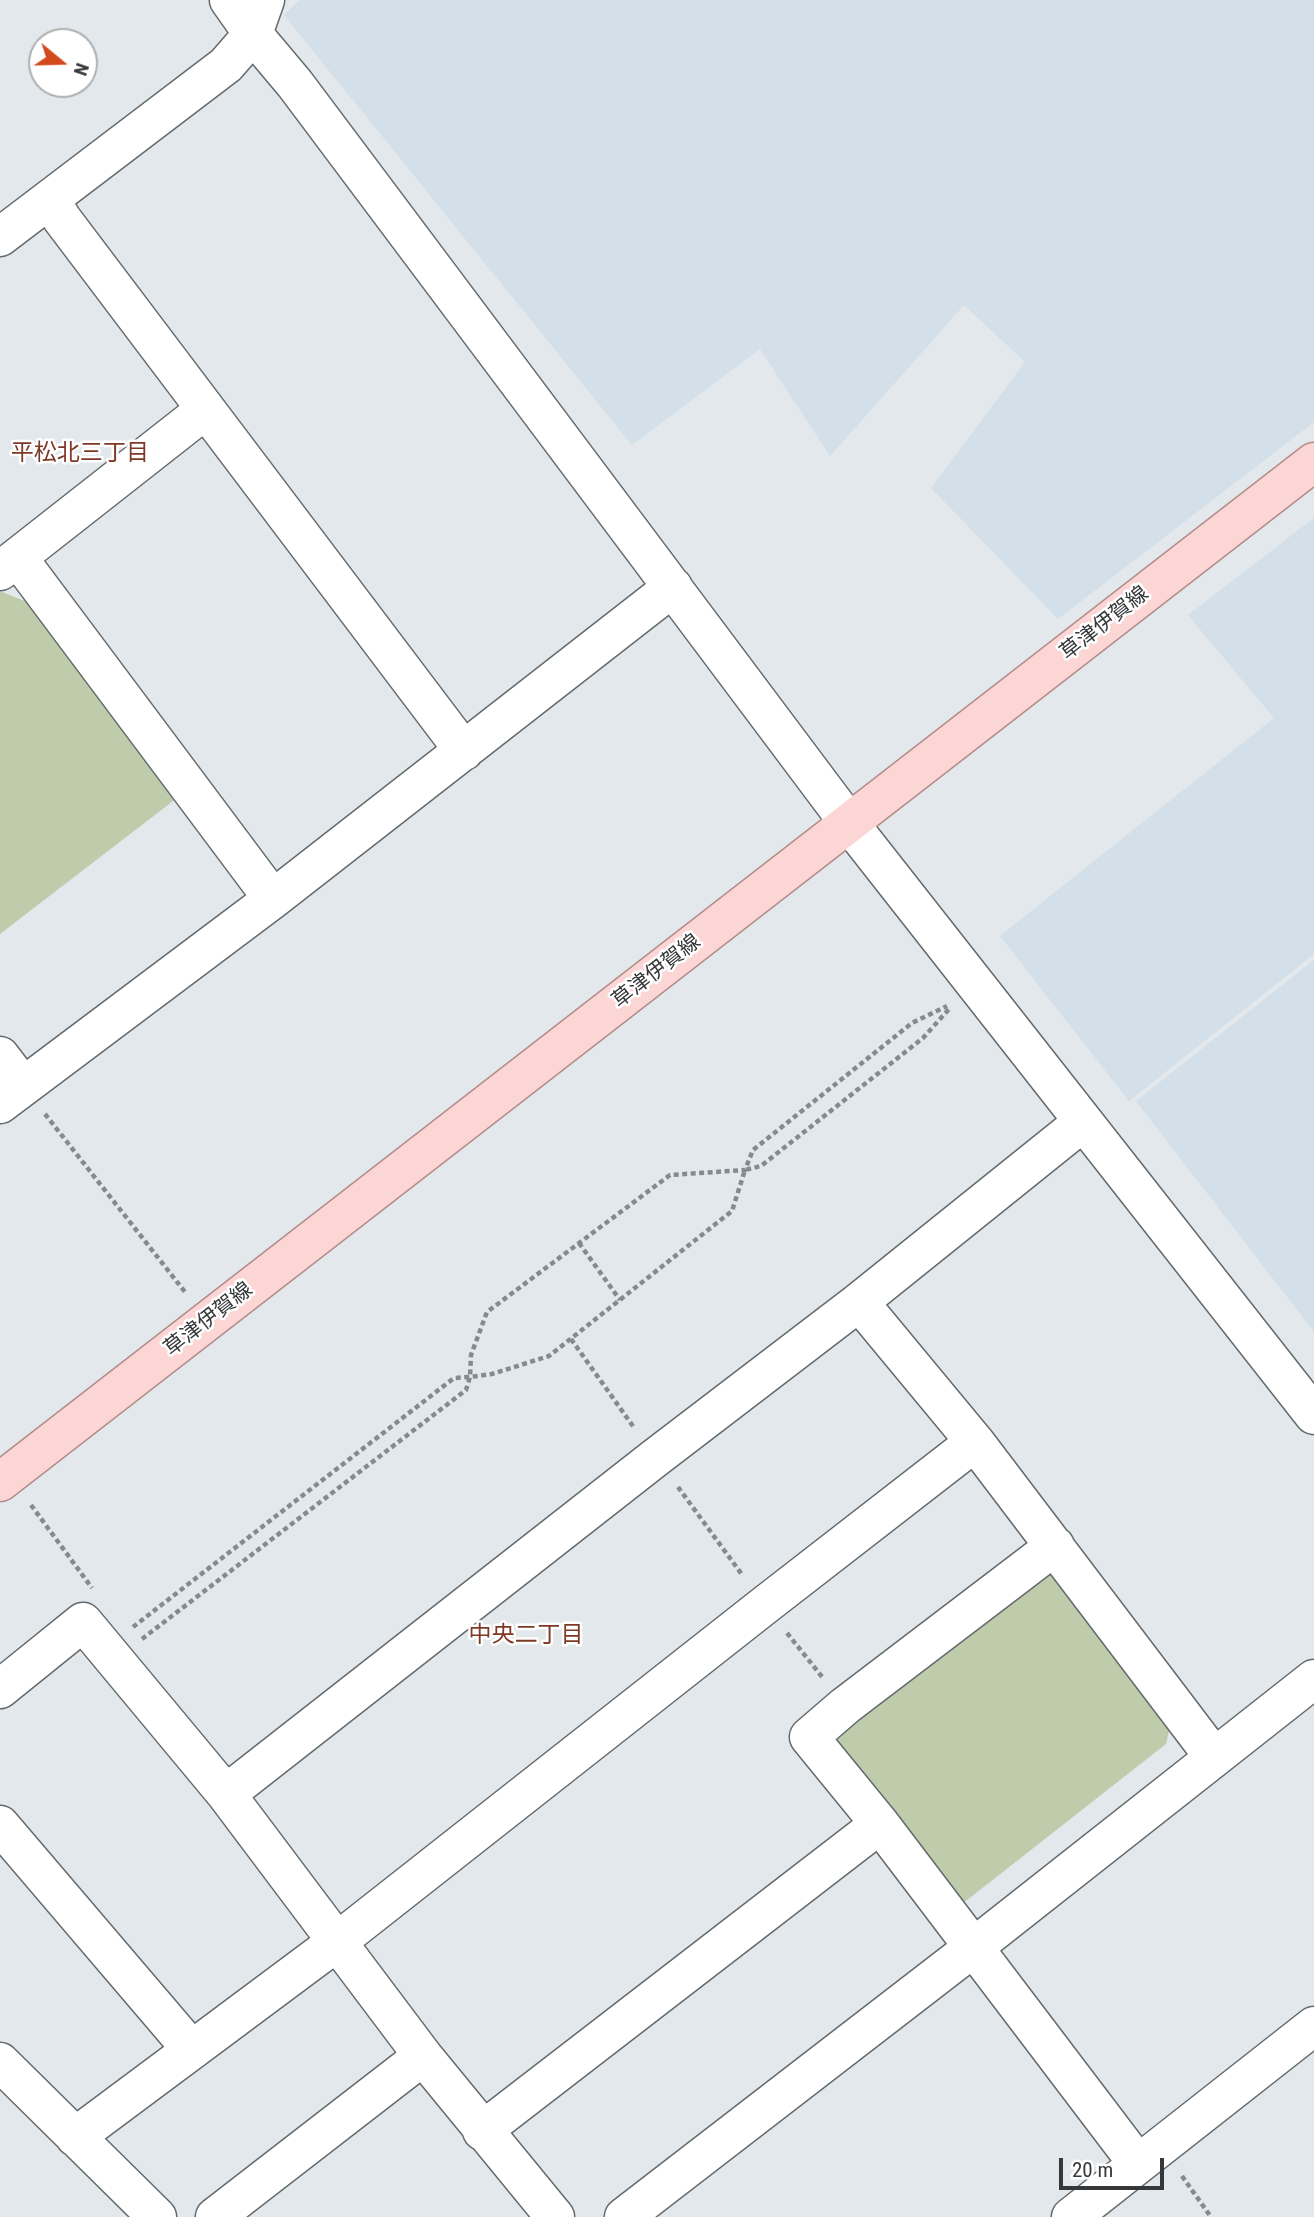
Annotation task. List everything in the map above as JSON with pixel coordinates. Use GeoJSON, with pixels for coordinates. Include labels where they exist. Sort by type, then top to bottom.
{"type":"FeatureCollection","features":[{"type":"Feature","properties":{"kind":"main road","name":"草津伊賀線"},"geometry":{"type":"LineString","coordinates":[[14,1491],[849,823],[1314,462]]}},
{"type":"Feature","properties":{"kind":"street"},"geometry":{"type":"LineString","coordinates":[[229,0],[259,17],[304,96],[849,823],[1314,1415]]}},
{"type":"Feature","properties":{"kind":"street"},"geometry":{"type":"LineString","coordinates":[[0,237],[226,65],[259,17]]}},
{"type":"Feature","properties":{"kind":"street"},"geometry":{"type":"LineString","coordinates":[[50,200],[205,410],[464,751]]}},
{"type":"Feature","properties":{"kind":"street"},"geometry":{"type":"LineString","coordinates":[[205,410],[9,565],[273,898]]}},
{"type":"Feature","properties":{"kind":"street"},"geometry":{"type":"LineString","coordinates":[[0,1056],[12,1095],[273,898],[673,587]]}},
{"type":"Feature","properties":{"kind":"street"},"geometry":{"type":"LineString","coordinates":[[226,1794],[859,1302],[1083,1122]]}},
{"type":"Feature","properties":{"kind":"street"},"geometry":{"type":"LineString","coordinates":[[859,1302],[975,1442],[1214,1758]]}},
{"type":"Feature","properties":{"kind":"street"},"geometry":{"type":"LineString","coordinates":[[75,2137],[338,1941],[975,1442]]}},
{"type":"Feature","properties":{"kind":"street"},"geometry":{"type":"LineString","coordinates":[[1055,1546],[809,1737],[974,1947],[1149,2156]]}},
{"type":"Feature","properties":{"kind":"street"},"geometry":{"type":"LineString","coordinates":[[0,1689],[83,1622],[226,1794],[423,2056],[555,2217]]}},
{"type":"Feature","properties":{"kind":"street"},"geometry":{"type":"LineString","coordinates":[[624,2217],[974,1947],[1314,1679]]}},
{"type":"Feature","properties":{"kind":"street"},"geometry":{"type":"LineString","coordinates":[[482,2131],[880,1824]]}},
{"type":"Feature","properties":{"kind":"street"},"geometry":{"type":"LineString","coordinates":[[0,1825],[192,2050]]}},
{"type":"Feature","properties":{"kind":"street"},"geometry":{"type":"LineString","coordinates":[[1072,2217],[1314,2025]]}},
{"type":"Feature","properties":{"kind":"street"},"geometry":{"type":"LineString","coordinates":[[215,2217],[423,2056]]}},
{"type":"Feature","properties":{"kind":"street"},"geometry":{"type":"LineString","coordinates":[[0,2062],[157,2217]]}},
{"type":"Feature","properties":{"kind":"path"},"geometry":{"type":"LineString","coordinates":[[110,1655],[137,1622],[454,1378],[470,1377],[492,1374],[549,1356],[732,1211],[745,1170],[753,1150],[912,1023],[955,1003],[912,1046],[761,1166],[745,1170],[670,1175],[487,1312],[471,1355],[470,1377],[466,1390],[144,1638],[110,1655]]}},
{"type":"Feature","properties":{"kind":"path"},"geometry":{"type":"LineString","coordinates":[[12,1095],[191,1298]]}},
{"type":"Feature","properties":{"kind":"path"},"geometry":{"type":"LineString","coordinates":[[579,1243],[620,1300]]}},
{"type":"Feature","properties":{"kind":"path"},"geometry":{"type":"LineString","coordinates":[[571,1339],[655,1458]]}},
{"type":"Feature","properties":{"kind":"path"},"geometry":{"type":"LineString","coordinates":[[14,1491],[93,1589],[83,1622]]}},
{"type":"Feature","properties":{"kind":"path"},"geometry":{"type":"LineString","coordinates":[[1149,2156],[1211,2217]]}},
{"type":"Feature","properties":{"kind":"shaded area"},"geometry":{"type":"Polygon","coordinates":[[[300,0],[1314,0],[1314,422],[1058,619],[931,488],[1025,362],[964,305],[830,456],[760,349],[632,445],[284,15],[300,0]]]}},
{"type":"Feature","properties":{"kind":"shaded area"},"geometry":{"type":"Polygon","coordinates":[[[1314,518],[1314,954],[1129,1101],[1000,936],[1274,718],[1188,615],[1314,518]]]}},
{"type":"Feature","properties":{"kind":"shaded area"},"geometry":{"type":"Polygon","coordinates":[[[1314,960],[1314,1332],[1136,1101],[1314,960]]]}},
{"type":"Feature","properties":{"kind":"green space"},"geometry":{"type":"Polygon","coordinates":[[[0,591],[32,604],[177,798],[0,934],[0,591]]]}},
{"type":"Feature","properties":{"kind":"green space"},"geometry":{"type":"Polygon","coordinates":[[[1047,1570],[1170,1727],[1166,1744],[962,1904],[828,1732],[1047,1570]]]}},
{"type":"Feature","properties":{"kind":"district","name":"平松北三丁目"},"geometry":{"type":"Point","coordinates":[80,454]}},
{"type":"Feature","properties":{"kind":"district","name":"中央二丁目"},"geometry":{"type":"Point","coordinates":[526,1636]}}]}
